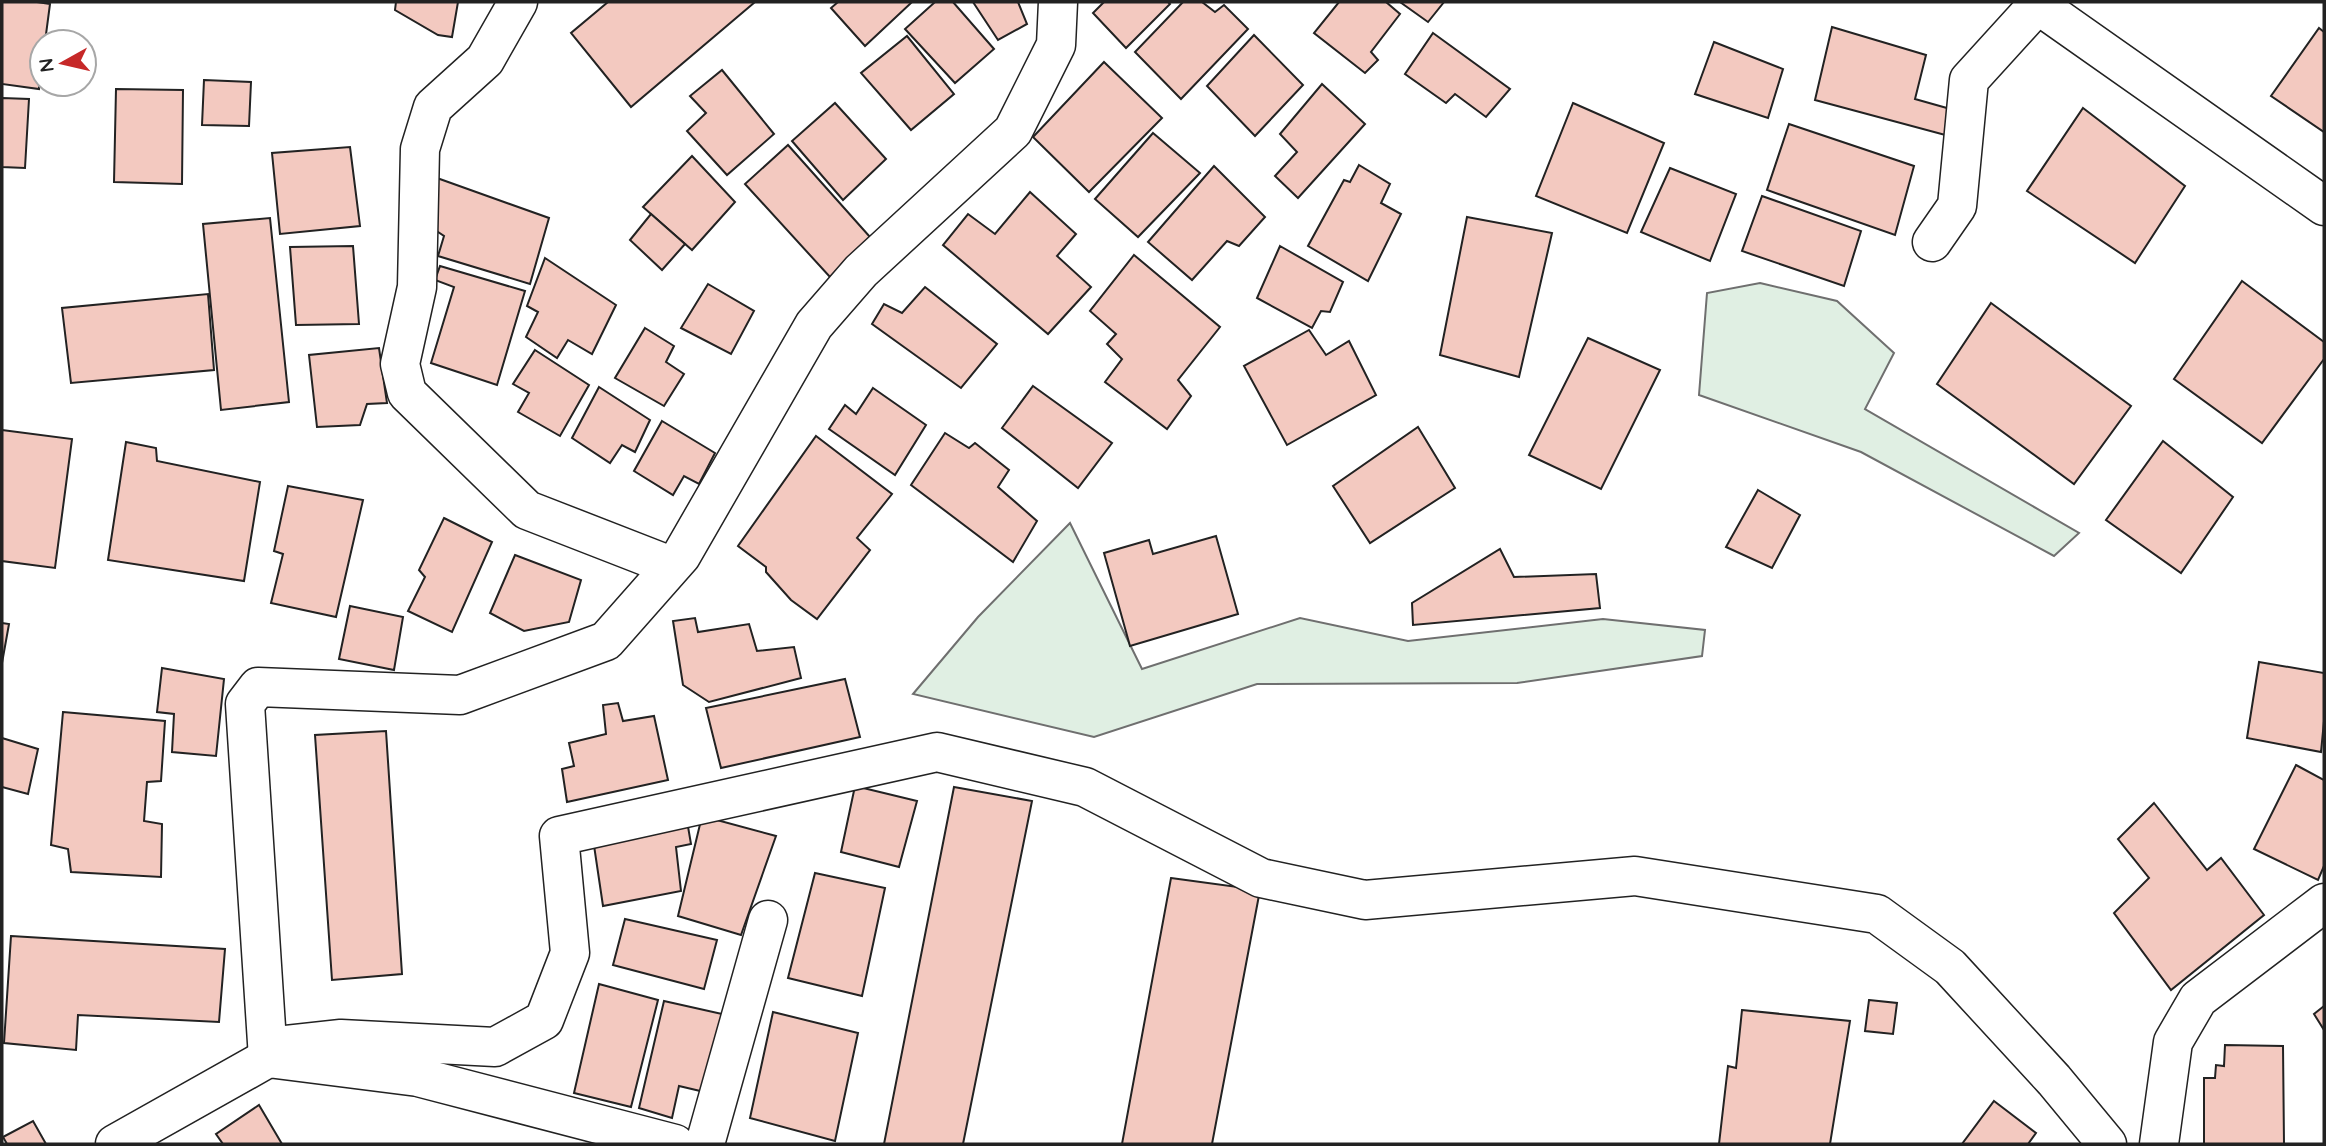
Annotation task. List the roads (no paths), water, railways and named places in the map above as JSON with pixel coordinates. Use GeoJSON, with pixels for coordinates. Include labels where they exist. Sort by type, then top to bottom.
{"type":"FeatureCollection","features":[{"type":"Feature","properties":{"kind":"street"},"geometry":{"type":"LineString","coordinates":[[518,2],[485,60],[433,107],[420,149],[417,287],[400,364],[407,393],[527,510],[671,566]]}},
{"type":"Feature","properties":{"kind":"street"},"geometry":{"type":"LineString","coordinates":[[268,1052],[245,704],[258,687],[460,695],[606,640],[681,556],[814,325],[861,271],[1013,131],[1056,45],[1058,2]]}},
{"type":"Feature","properties":{"kind":"street"},"geometry":{"type":"LineString","coordinates":[[1932,242],[1957,206],[1969,80],[2038,3],[2324,206]]}},
{"type":"Feature","properties":{"kind":"street"},"geometry":{"type":"LineString","coordinates":[[115,1144],[268,1052],[341,1039],[495,1047],[544,1020],[570,953],[559,836],[937,752],[1085,787],[1261,878],[1365,900],[1635,876],[1877,914],[1950,967],[2054,1080],[2107,1144]]}},
{"type":"Feature","properties":{"kind":"street"},"geometry":{"type":"LineString","coordinates":[[2159,1144],[2173,1042],[2198,999],[2324,902]]}},
{"type":"Feature","properties":{"kind":"street"},"geometry":{"type":"LineString","coordinates":[[705,1144],[768,920]]}},
{"type":"Feature","properties":{"kind":"street"},"geometry":{"type":"LineString","coordinates":[[268,1052],[418,1077],[675,1144]]}}]}
